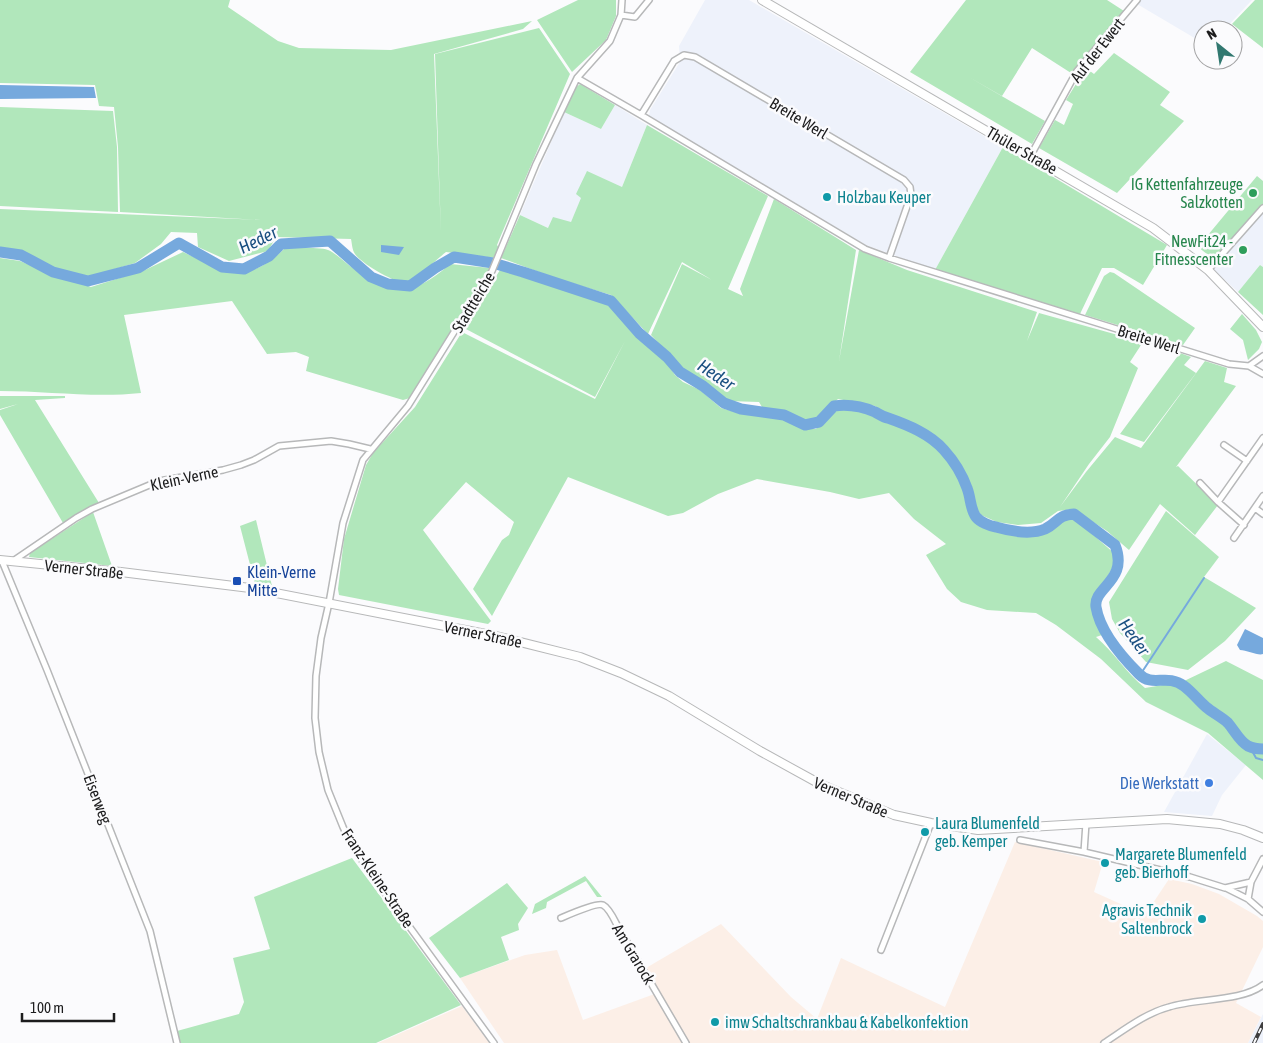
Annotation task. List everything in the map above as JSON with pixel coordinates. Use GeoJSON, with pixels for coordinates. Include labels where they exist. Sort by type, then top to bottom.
{"type":"FeatureCollection","features":[{"type":"Feature","properties":{"kind":"main road","name":"Thüler Straße"},"geometry":{"type":"LineString","coordinates":[[762,0],[1154,228],[1208,270],[1263,327]]}},
{"type":"Feature","properties":{"kind":"main road","name":"Verner Straße"},"geometry":{"type":"LineString","coordinates":[[1,560],[224,584],[496,636],[580,657],[621,673],[669,696],[760,751],[820,784],[894,815],[978,830],[1150,819],[1193,820],[1220,824],[1263,838]]}},
{"type":"Feature","properties":{"kind":"street","name":"Stadtteiche"},"geometry":{"type":"LineString","coordinates":[[329,603],[343,523],[363,460],[408,406],[492,270],[536,164],[576,78],[610,41],[621,15],[622,0]]}},
{"type":"Feature","properties":{"kind":"street"},"geometry":{"type":"LineString","coordinates":[[621,15],[635,16],[649,0]]}},
{"type":"Feature","properties":{"kind":"street","name":"Auf der Ewert"},"geometry":{"type":"LineString","coordinates":[[1031,155],[1077,71],[1137,0]]}},
{"type":"Feature","properties":{"kind":"street","name":"Breite Werl"},"geometry":{"type":"LineString","coordinates":[[641,114],[674,61],[684,55],[695,57],[904,180],[910,187],[911,195],[889,258]]}},
{"type":"Feature","properties":{"kind":"street","name":"Breite Werl"},"geometry":{"type":"LineString","coordinates":[[576,78],[641,114],[865,249],[1229,364],[1249,366]]}},
{"type":"Feature","properties":{"kind":"street"},"geometry":{"type":"LineString","coordinates":[[1208,270],[1263,208]]}},
{"type":"Feature","properties":{"kind":"street"},"geometry":{"type":"LineString","coordinates":[[1263,356],[1249,366],[1263,374]]}},
{"type":"Feature","properties":{"kind":"street"},"geometry":{"type":"LineString","coordinates":[[1218,502],[1263,438]]}},
{"type":"Feature","properties":{"kind":"street","name":"Klein-Verne"},"geometry":{"type":"LineString","coordinates":[[12,561],[92,509],[159,481],[241,465],[279,446],[331,442],[349,444],[370,450]]}},
{"type":"Feature","properties":{"kind":"street"},"geometry":{"type":"LineString","coordinates":[[1224,445],[1247,461]]}},
{"type":"Feature","properties":{"kind":"street"},"geometry":{"type":"LineString","coordinates":[[1200,483],[1218,502],[1244,524]]}},
{"type":"Feature","properties":{"kind":"street"},"geometry":{"type":"LineString","coordinates":[[1234,538],[1263,496]]}},
{"type":"Feature","properties":{"kind":"street"},"geometry":{"type":"LineString","coordinates":[[1255,508],[1263,514]]}},
{"type":"Feature","properties":{"kind":"street","name":"Eiserweg"},"geometry":{"type":"LineString","coordinates":[[1,560],[47,670],[150,932],[177,1043]]}},
{"type":"Feature","properties":{"kind":"street","name":"Franz-Kleine-Straße"},"geometry":{"type":"LineString","coordinates":[[329,603],[321,638],[316,676],[315,711],[319,752],[335,809],[351,844],[494,1043]]}},
{"type":"Feature","properties":{"kind":"street"},"geometry":{"type":"LineString","coordinates":[[881,950],[931,823]]}},
{"type":"Feature","properties":{"kind":"street"},"geometry":{"type":"LineString","coordinates":[[1084,852],[1086,823]]}},
{"type":"Feature","properties":{"kind":"street"},"geometry":{"type":"LineString","coordinates":[[1020,840],[1084,852],[1190,877],[1226,888],[1248,899],[1263,912]]}},
{"type":"Feature","properties":{"kind":"street"},"geometry":{"type":"LineString","coordinates":[[1248,899],[1251,882],[1263,859]]}},
{"type":"Feature","properties":{"kind":"street"},"geometry":{"type":"LineString","coordinates":[[1226,888],[1251,882]]}},
{"type":"Feature","properties":{"kind":"street","name":"Am Grarock"},"geometry":{"type":"LineString","coordinates":[[560,918],[600,904],[605,906],[686,1043]]}},
{"type":"Feature","properties":{"kind":"street"},"geometry":{"type":"LineString","coordinates":[[1104,1043],[1166,1007],[1249,993],[1263,985]]}},
{"type":"Feature","properties":{"kind":"shaded area"},"geometry":{"type":"Polygon","coordinates":[[[705,0],[749,0],[1003,147],[935,270],[866,245],[649,116],[650,110],[680,62],[679,46],[705,0]]]}},
{"type":"Feature","properties":{"kind":"shaded area"},"geometry":{"type":"Polygon","coordinates":[[[1141,0],[1252,0],[1233,20],[1193,20],[1193,37],[1137,4],[1141,0]]]}},
{"type":"Feature","properties":{"kind":"shaded area"},"geometry":{"type":"Polygon","coordinates":[[[615,105],[647,125],[622,187],[577,194],[582,197],[571,222],[548,228],[520,215],[564,112],[601,129],[615,105]]]}},
{"type":"Feature","properties":{"kind":"shaded area"},"geometry":{"type":"Polygon","coordinates":[[[1263,212],[1263,267],[1260,265],[1238,292],[1213,269],[1263,212]]]}},
{"type":"Feature","properties":{"kind":"shaded area"},"geometry":{"type":"Polygon","coordinates":[[[1207,734],[1246,765],[1222,795],[1212,816],[1164,812],[1207,734]]]}},
{"type":"Feature","properties":{"kind":"shaded area"},"geometry":{"type":"Polygon","coordinates":[[[1015,842],[1103,862],[1094,892],[1145,915],[1169,879],[1192,884],[1219,894],[1263,921],[1263,947],[1236,1003],[1261,1017],[1248,1043],[504,1043],[460,978],[525,955],[557,950],[583,1020],[660,992],[646,968],[721,924],[791,997],[817,1019],[841,958],[945,1007],[1015,842]]]}},
{"type":"Feature","properties":{"kind":"shaded area"},"geometry":{"type":"Polygon","coordinates":[[[462,1006],[489,1043],[378,1043],[462,1006]]]}},
{"type":"Feature","properties":{"kind":"shaded area"},"geometry":{"type":"Polygon","coordinates":[[[1263,1014],[1263,1043],[1248,1043],[1263,1014]]]}},
{"type":"Feature","properties":{"kind":"green space"},"geometry":{"type":"Polygon","coordinates":[[[0,0],[230,0],[228,7],[278,41],[299,48],[391,50],[532,21],[523,29],[434,54],[441,234],[435,54],[539,28],[570,74],[499,240],[496,258],[446,252],[421,273],[405,282],[378,272],[358,258],[354,252],[351,239],[276,237],[268,251],[229,261],[198,247],[197,233],[171,232],[161,244],[135,263],[88,277],[56,269],[23,253],[0,248],[0,209],[261,220],[120,212],[118,147],[114,107],[99,106],[95,85],[0,83],[0,0]]]}},
{"type":"Feature","properties":{"kind":"green space"},"geometry":{"type":"Polygon","coordinates":[[[578,0],[616,0],[616,16],[606,40],[572,72],[537,20],[578,0]]]}},
{"type":"Feature","properties":{"kind":"green space"},"geometry":{"type":"Polygon","coordinates":[[[966,0],[1107,0],[1124,11],[1071,73],[1032,48],[1002,96],[967,76],[1045,121],[1032,144],[910,72],[966,0]]]}},
{"type":"Feature","properties":{"kind":"green space"},"geometry":{"type":"Polygon","coordinates":[[[1255,0],[1263,0],[1263,48],[1243,33],[1243,20],[1236,20],[1255,0]]]}},
{"type":"Feature","properties":{"kind":"green space"},"geometry":{"type":"Polygon","coordinates":[[[1114,53],[1170,92],[1160,105],[1184,121],[1117,193],[1039,148],[1055,120],[1064,125],[1073,104],[1066,100],[1086,68],[1094,74],[1114,53]]]}},
{"type":"Feature","properties":{"kind":"green space"},"geometry":{"type":"Polygon","coordinates":[[[580,84],[615,105],[601,129],[564,112],[575,88],[580,84]]]}},
{"type":"Feature","properties":{"kind":"green space"},"geometry":{"type":"Polygon","coordinates":[[[0,107],[113,111],[117,147],[118,212],[0,206],[0,107]]]}},
{"type":"Feature","properties":{"kind":"green space"},"geometry":{"type":"Polygon","coordinates":[[[647,125],[768,196],[728,289],[743,296],[740,289],[774,199],[856,250],[839,361],[859,250],[907,270],[1037,312],[1027,341],[1039,313],[1143,342],[1130,362],[1138,368],[1110,437],[1060,507],[1115,437],[1141,448],[1205,361],[1227,368],[1224,382],[1236,386],[1176,467],[1178,466],[1218,505],[1195,535],[1160,504],[1129,550],[1107,531],[1073,509],[1058,511],[1041,523],[1018,525],[997,522],[981,515],[975,501],[976,509],[970,511],[968,509],[972,517],[980,524],[990,529],[1014,535],[1046,532],[1058,524],[1064,517],[1073,517],[1115,554],[1114,565],[1092,604],[1102,635],[1096,637],[1145,688],[1174,685],[1184,690],[1204,710],[1222,722],[1245,748],[1263,751],[1263,780],[1208,733],[1146,702],[1101,659],[1056,625],[1036,613],[987,610],[961,602],[947,589],[926,555],[946,544],[914,519],[889,493],[859,499],[757,479],[718,494],[683,513],[668,516],[568,477],[492,616],[473,589],[502,540],[509,535],[514,522],[466,482],[423,530],[491,621],[488,624],[339,595],[338,589],[344,539],[366,465],[373,453],[415,407],[462,332],[595,399],[625,341],[595,397],[464,328],[500,270],[610,304],[623,317],[635,334],[665,360],[675,375],[683,382],[700,390],[721,408],[742,414],[783,419],[807,429],[816,429],[833,411],[851,408],[900,426],[875,406],[838,399],[820,416],[808,421],[788,413],[762,407],[759,402],[728,401],[707,384],[684,371],[651,335],[682,264],[712,280],[682,262],[648,334],[611,295],[555,278],[501,258],[520,215],[548,228],[553,217],[571,222],[581,198],[576,194],[587,171],[622,187],[647,125]]]}},
{"type":"Feature","properties":{"kind":"green space"},"geometry":{"type":"Polygon","coordinates":[[[1003,147],[1167,245],[1143,285],[1114,268],[1102,268],[1080,314],[935,270],[1003,147]]]}},
{"type":"Feature","properties":{"kind":"green space"},"geometry":{"type":"Polygon","coordinates":[[[1257,176],[1263,181],[1263,205],[1216,257],[1212,258],[1198,247],[1257,176]]]}},
{"type":"Feature","properties":{"kind":"green space"},"geometry":{"type":"Polygon","coordinates":[[[285,248],[328,250],[367,277],[391,288],[413,287],[437,275],[450,264],[490,268],[410,398],[403,400],[306,371],[309,357],[296,352],[267,354],[232,301],[124,315],[141,393],[88,395],[0,391],[0,258],[20,261],[91,287],[145,270],[183,252],[224,270],[236,272],[259,267],[285,248]]]}},
{"type":"Feature","properties":{"kind":"green space"},"geometry":{"type":"Polygon","coordinates":[[[1260,265],[1263,267],[1263,315],[1238,292],[1260,265]]]}},
{"type":"Feature","properties":{"kind":"green space"},"geometry":{"type":"Polygon","coordinates":[[[1110,272],[1195,328],[1183,345],[1085,315],[1104,276],[1110,272]]]}},
{"type":"Feature","properties":{"kind":"green space"},"geometry":{"type":"Polygon","coordinates":[[[1242,314],[1256,330],[1262,342],[1259,349],[1248,360],[1243,340],[1230,329],[1242,314]]]}},
{"type":"Feature","properties":{"kind":"green space"},"geometry":{"type":"Polygon","coordinates":[[[1180,353],[1191,357],[1184,365],[1196,373],[1144,442],[1120,434],[1180,353]]]}},
{"type":"Feature","properties":{"kind":"green space"},"geometry":{"type":"Polygon","coordinates":[[[0,396],[65,396],[65,398],[35,400],[99,503],[63,523],[0,415],[0,410],[18,404],[0,409],[0,396]]]}},
{"type":"Feature","properties":{"kind":"green space"},"geometry":{"type":"Polygon","coordinates":[[[1166,511],[1219,557],[1204,577],[1256,608],[1225,641],[1188,670],[1146,662],[1120,633],[1112,619],[1109,602],[1166,511]]]}},
{"type":"Feature","properties":{"kind":"green space"},"geometry":{"type":"Polygon","coordinates":[[[93,512],[112,566],[29,557],[30,553],[93,512]]]}},
{"type":"Feature","properties":{"kind":"green space"},"geometry":{"type":"Polygon","coordinates":[[[256,520],[272,586],[255,584],[240,526],[256,520]]]}},
{"type":"Feature","properties":{"kind":"green space"},"geometry":{"type":"Polygon","coordinates":[[[1226,661],[1263,680],[1263,746],[1246,743],[1227,718],[1182,682],[1226,661]]]}},
{"type":"Feature","properties":{"kind":"green space"},"geometry":{"type":"Polygon","coordinates":[[[352,858],[461,1005],[376,1043],[180,1043],[177,1031],[239,1014],[244,1002],[233,958],[270,949],[254,897],[352,858]]]}},
{"type":"Feature","properties":{"kind":"green space"},"geometry":{"type":"Polygon","coordinates":[[[585,876],[602,897],[597,897],[586,881],[547,902],[546,908],[532,914],[535,904],[585,876]]]}},
{"type":"Feature","properties":{"kind":"green space"},"geometry":{"type":"Polygon","coordinates":[[[507,883],[528,908],[518,924],[519,930],[501,937],[509,960],[460,978],[429,938],[507,883]]]}},
{"type":"Feature","properties":{"kind":"water"},"geometry":{"type":"Polygon","coordinates":[[[0,85],[94,87],[96,98],[0,99],[0,85]]]}},
{"type":"Feature","properties":{"kind":"water"},"geometry":{"type":"Polygon","coordinates":[[[381,245],[404,247],[399,255],[381,252],[381,245]]]}},
{"type":"Feature","properties":{"kind":"water"},"geometry":{"type":"Polygon","coordinates":[[[1245,629],[1263,638],[1263,654],[1240,650],[1237,645],[1245,629]]]}},
{"type":"Feature","properties":{"kind":"waterway","name":"Heder"},"geometry":{"type":"LineString","coordinates":[[0,252],[21,255],[53,272],[88,281],[138,268],[179,243],[222,267],[244,269],[269,256],[281,244],[330,241],[371,277],[388,284],[410,286],[454,257],[493,263],[611,301],[639,333],[667,357],[680,372],[703,386],[724,403],[741,409],[784,415],[805,425],[819,422],[834,406],[855,406],[875,412],[925,435],[948,454],[965,483],[974,514],[985,524],[1014,531],[1033,532],[1045,529],[1064,516],[1074,514],[1115,545],[1118,567],[1110,582],[1100,594],[1096,607],[1102,625],[1119,651],[1144,678],[1155,681],[1177,682],[1184,686],[1206,707],[1228,723],[1245,744],[1253,748],[1263,749]]}},
{"type":"Feature","properties":{"kind":"waterway"},"geometry":{"type":"LineString","coordinates":[[1140,675],[1204,578]]}},
{"type":"Feature","properties":{"kind":"waterway"},"geometry":{"type":"LineString","coordinates":[[1250,747],[1256,758],[1263,760]]}},
{"type":"Feature","properties":{"kind":"railway"},"geometry":{"type":"LineString","coordinates":[[1254,1043],[1263,1024]]}},
{"type":"Feature","properties":{"kind":"place","name":"IG Kettenfahrzeuge Salzkotten"},"geometry":{"type":"Point","coordinates":[1253,193]}},
{"type":"Feature","properties":{"kind":"place","name":"Holzbau Keuper"},"geometry":{"type":"Point","coordinates":[827,197]}},
{"type":"Feature","properties":{"kind":"place","name":"NewFit24 - Fitnesscenter"},"geometry":{"type":"Point","coordinates":[1243,250]}},
{"type":"Feature","properties":{"kind":"place","name":"Klein-Verne Mitte"},"geometry":{"type":"Point","coordinates":[237,581]}},
{"type":"Feature","properties":{"kind":"place","name":"Die Werkstatt"},"geometry":{"type":"Point","coordinates":[1209,783]}},
{"type":"Feature","properties":{"kind":"place","name":"Laura Blumenfeld geb. Kemper"},"geometry":{"type":"Point","coordinates":[925,832]}},
{"type":"Feature","properties":{"kind":"place","name":"Margarete Blumenfeld geb. Bierhoff"},"geometry":{"type":"Point","coordinates":[1105,863]}},
{"type":"Feature","properties":{"kind":"place","name":"Agravis Technik Saltenbrock"},"geometry":{"type":"Point","coordinates":[1202,919]}},
{"type":"Feature","properties":{"kind":"place","name":"imw Schaltschrankbau & Kabelkonfektion"},"geometry":{"type":"Point","coordinates":[715,1022]}}]}
